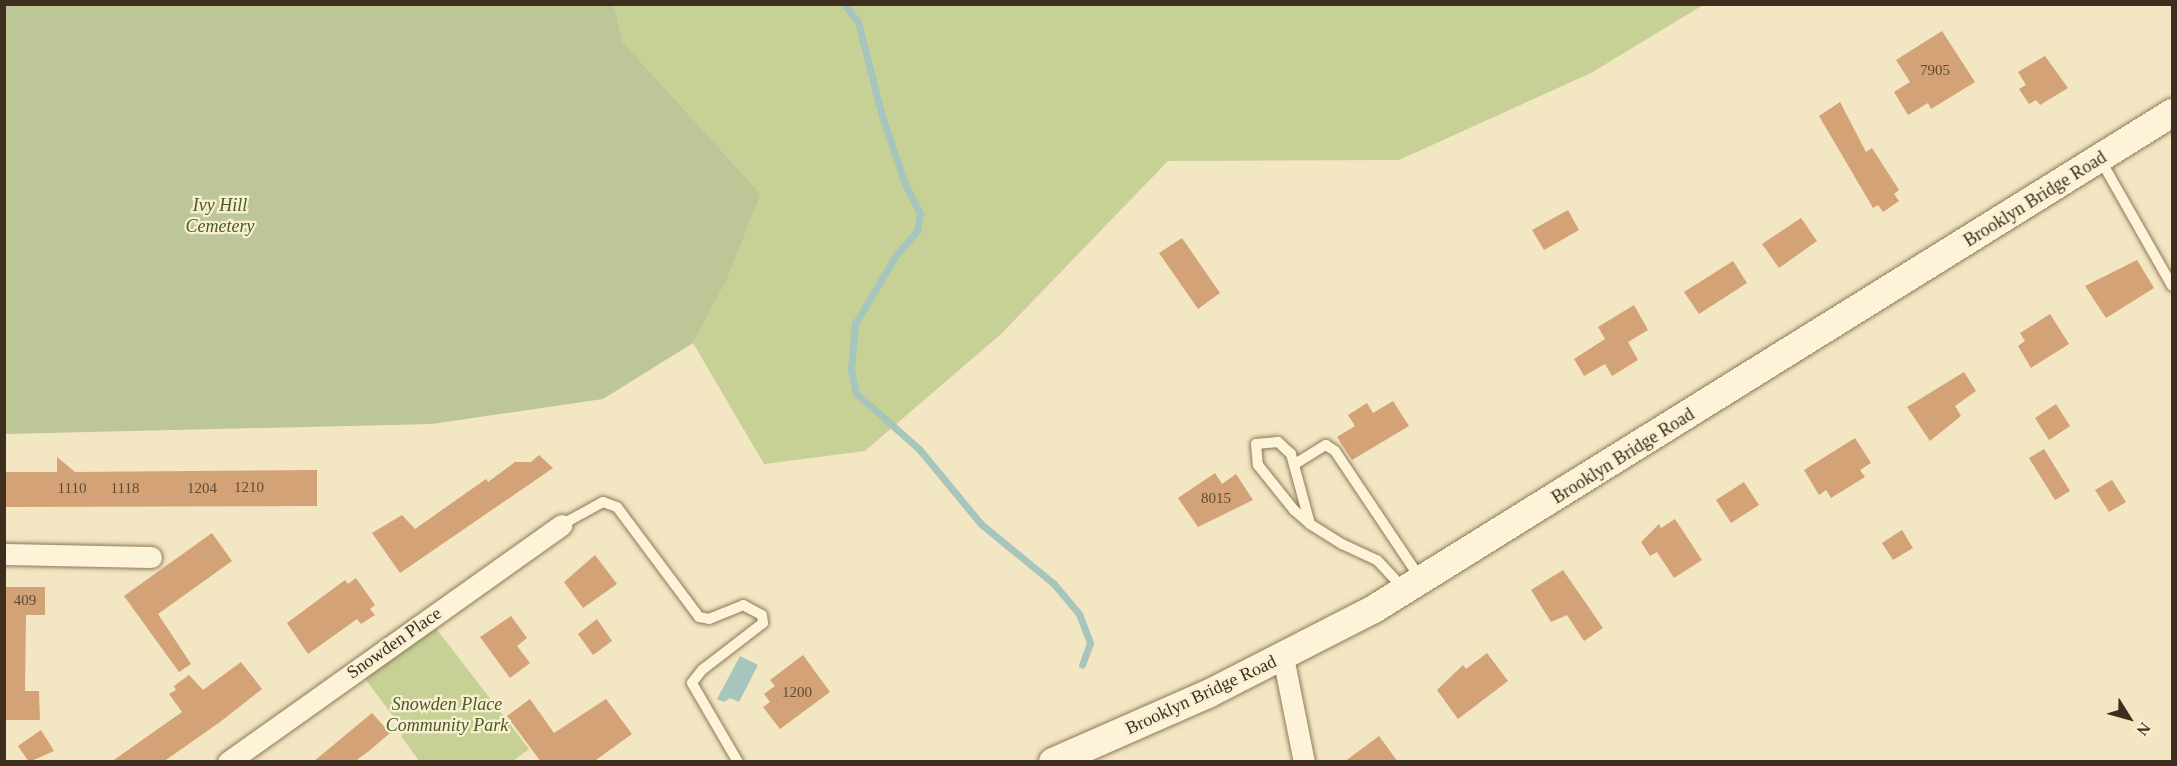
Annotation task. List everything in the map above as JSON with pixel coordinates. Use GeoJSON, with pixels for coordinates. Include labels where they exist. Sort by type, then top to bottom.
{"type":"FeatureCollection","features":[{"type":"Feature","properties":{"kind":"street","name":"Brooklyn Bridge Road"},"geometry":{"type":"LineString","coordinates":[[1053,762],[1282,657],[1413,585],[2172,113]]}},
{"type":"Feature","properties":{"kind":"street","name":"Snowden Place"},"geometry":{"type":"LineString","coordinates":[[228,762],[561,525]]}},
{"type":"Feature","properties":{"kind":"street"},"geometry":{"type":"LineString","coordinates":[[4,554],[151,556]]}},
{"type":"Feature","properties":{"kind":"street"},"geometry":{"type":"LineString","coordinates":[[1282,657],[1304,762]]}},
{"type":"Feature","properties":{"kind":"lane"},"geometry":{"type":"LineString","coordinates":[[2100,158],[2172,286]]}},
{"type":"Feature","properties":{"kind":"lane"},"geometry":{"type":"LineString","coordinates":[[1310,524],[1295,464],[1278,442],[1256,444],[1257,465],[1310,524],[1377,560],[1413,585]]}},
{"type":"Feature","properties":{"kind":"lane"},"geometry":{"type":"LineString","coordinates":[[1295,464],[1326,445],[1335,451],[1413,585]]}},
{"type":"Feature","properties":{"kind":"lane"},"geometry":{"type":"LineString","coordinates":[[561,525],[603,502],[616,507],[699,617],[709,619],[743,605],[762,615],[763,623],[702,670],[692,683],[738,762]]}},
{"type":"Feature","properties":{"kind":"green space","name":"Ivy Hill Cemetery"},"geometry":{"type":"Polygon","coordinates":[[[4,5],[614,5],[623,42],[761,194],[727,280],[693,343],[603,399],[432,424],[5,434],[4,5]]]}},
{"type":"Feature","properties":{"kind":"green space"},"geometry":{"type":"Polygon","coordinates":[[[614,5],[1703,5],[1591,73],[1399,160],[1168,161],[1001,334],[865,451],[764,464],[693,343],[727,280],[761,194],[623,42],[614,5]]]}},
{"type":"Feature","properties":{"kind":"green space","name":"Snowden Place Community Park"},"geometry":{"type":"Polygon","coordinates":[[[428,618],[529,749],[513,761],[419,761],[401,736],[405,732],[357,668],[428,618]]]}},
{"type":"Feature","properties":{"kind":"water"},"geometry":{"type":"Polygon","coordinates":[[[740,656],[758,665],[739,702],[730,698],[724,702],[717,699],[740,656]]]}},
{"type":"Feature","properties":{"kind":"building"},"geometry":{"type":"Polygon","coordinates":[[[1942,31],[1975,82],[1931,109],[1928,103],[1908,115],[1894,92],[1910,82],[1896,60],[1942,31]]]}},
{"type":"Feature","properties":{"kind":"building"},"geometry":{"type":"Polygon","coordinates":[[[2045,56],[2068,88],[2040,105],[2036,100],[2029,104],[2019,89],[2026,85],[2018,72],[2045,56]]]}},
{"type":"Feature","properties":{"kind":"building"},"geometry":{"type":"Polygon","coordinates":[[[1840,102],[1866,152],[1872,148],[1899,190],[1894,194],[1899,201],[1883,212],[1878,205],[1873,208],[1819,116],[1840,102]]]}},
{"type":"Feature","properties":{"kind":"building"},"geometry":{"type":"Polygon","coordinates":[[[1568,210],[1579,230],[1544,250],[1532,230],[1568,210]]]}},
{"type":"Feature","properties":{"kind":"building"},"geometry":{"type":"Polygon","coordinates":[[[1801,218],[1817,241],[1779,268],[1762,244],[1801,218]]]}},
{"type":"Feature","properties":{"kind":"building"},"geometry":{"type":"Polygon","coordinates":[[[1182,238],[1220,293],[1198,309],[1159,253],[1182,238]]]}},
{"type":"Feature","properties":{"kind":"building"},"geometry":{"type":"Polygon","coordinates":[[[2137,260],[2154,288],[2106,318],[2085,286],[2137,260]]]}},
{"type":"Feature","properties":{"kind":"building"},"geometry":{"type":"Polygon","coordinates":[[[1733,261],[1747,283],[1699,314],[1684,292],[1733,261]]]}},
{"type":"Feature","properties":{"kind":"building"},"geometry":{"type":"Polygon","coordinates":[[[1634,305],[1648,330],[1628,342],[1638,360],[1612,376],[1605,364],[1584,376],[1574,359],[1605,339],[1598,327],[1634,305]]]}},
{"type":"Feature","properties":{"kind":"building"},"geometry":{"type":"Polygon","coordinates":[[[2050,314],[2069,344],[2031,368],[2018,346],[2025,341],[2020,333],[2050,314]]]}},
{"type":"Feature","properties":{"kind":"building"},"geometry":{"type":"Polygon","coordinates":[[[1964,372],[1976,391],[1955,406],[1961,416],[1930,441],[1907,407],[1964,372]]]}},
{"type":"Feature","properties":{"kind":"building"},"geometry":{"type":"Polygon","coordinates":[[[1393,401],[1409,426],[1352,460],[1337,437],[1355,426],[1348,415],[1367,403],[1373,413],[1393,401]]]}},
{"type":"Feature","properties":{"kind":"building"},"geometry":{"type":"Polygon","coordinates":[[[2056,404],[2070,426],[2049,440],[2035,418],[2056,404]]]}},
{"type":"Feature","properties":{"kind":"building"},"geometry":{"type":"Polygon","coordinates":[[[1855,438],[1871,463],[1860,470],[1865,477],[1831,498],[1826,490],[1819,495],[1804,470],[1855,438]]]}},
{"type":"Feature","properties":{"kind":"building"},"geometry":{"type":"Polygon","coordinates":[[[2044,449],[2070,491],[2055,500],[2029,458],[2044,449]]]}},
{"type":"Feature","properties":{"kind":"building"},"geometry":{"type":"Polygon","coordinates":[[[539,455],[553,468],[400,573],[372,533],[402,515],[415,529],[486,479],[488,482],[515,462],[531,462],[539,455]]]}},
{"type":"Feature","properties":{"kind":"building"},"geometry":{"type":"Polygon","coordinates":[[[57,457],[75,472],[317,470],[317,506],[4,507],[4,472],[57,472],[57,457]]]}},
{"type":"Feature","properties":{"kind":"building"},"geometry":{"type":"Polygon","coordinates":[[[1215,473],[1222,484],[1236,474],[1253,500],[1198,527],[1178,498],[1215,473]]]}},
{"type":"Feature","properties":{"kind":"building"},"geometry":{"type":"Polygon","coordinates":[[[2112,480],[2126,502],[2109,512],[2095,490],[2112,480]]]}},
{"type":"Feature","properties":{"kind":"building"},"geometry":{"type":"Polygon","coordinates":[[[1744,482],[1759,505],[1731,523],[1716,500],[1744,482]]]}},
{"type":"Feature","properties":{"kind":"building"},"geometry":{"type":"Polygon","coordinates":[[[1675,519],[1702,560],[1674,578],[1657,552],[1650,556],[1641,542],[1659,524],[1661,528],[1675,519]]]}},
{"type":"Feature","properties":{"kind":"building"},"geometry":{"type":"Polygon","coordinates":[[[1902,530],[1913,548],[1893,560],[1882,543],[1902,530]]]}},
{"type":"Feature","properties":{"kind":"building"},"geometry":{"type":"Polygon","coordinates":[[[212,533],[232,561],[158,614],[191,664],[179,672],[124,596],[212,533]]]}},
{"type":"Feature","properties":{"kind":"building"},"geometry":{"type":"Polygon","coordinates":[[[595,555],[617,584],[583,608],[564,582],[595,555]]]}},
{"type":"Feature","properties":{"kind":"building"},"geometry":{"type":"Polygon","coordinates":[[[1563,570],[1603,628],[1584,641],[1567,615],[1551,622],[1531,590],[1563,570]]]}},
{"type":"Feature","properties":{"kind":"building"},"geometry":{"type":"Polygon","coordinates":[[[356,578],[375,605],[370,609],[375,615],[361,624],[357,619],[308,654],[287,623],[345,580],[348,584],[356,578]]]}},
{"type":"Feature","properties":{"kind":"building"},"geometry":{"type":"Polygon","coordinates":[[[4,587],[45,587],[45,615],[26,615],[25,691],[39,691],[40,720],[4,720],[4,587]]]}},
{"type":"Feature","properties":{"kind":"building"},"geometry":{"type":"Polygon","coordinates":[[[511,616],[527,638],[517,646],[530,663],[510,678],[480,637],[511,616]]]}},
{"type":"Feature","properties":{"kind":"building"},"geometry":{"type":"Polygon","coordinates":[[[597,619],[612,641],[593,655],[578,634],[597,619]]]}},
{"type":"Feature","properties":{"kind":"building"},"geometry":{"type":"Polygon","coordinates":[[[1487,653],[1508,681],[1458,719],[1437,690],[1463,665],[1466,669],[1487,653]]]}},
{"type":"Feature","properties":{"kind":"building"},"geometry":{"type":"Polygon","coordinates":[[[803,655],[830,692],[780,729],[763,707],[770,702],[764,694],[775,686],[770,680],[803,655]]]}},
{"type":"Feature","properties":{"kind":"building"},"geometry":{"type":"Polygon","coordinates":[[[241,662],[262,689],[220,722],[163,762],[111,762],[182,712],[169,694],[176,690],[174,686],[189,675],[203,690],[241,662]]]}},
{"type":"Feature","properties":{"kind":"building"},"geometry":{"type":"Polygon","coordinates":[[[530,699],[554,733],[606,699],[632,734],[593,762],[541,762],[507,716],[530,699]]]}},
{"type":"Feature","properties":{"kind":"building"},"geometry":{"type":"Polygon","coordinates":[[[372,713],[390,733],[369,751],[354,762],[313,762],[372,713]]]}},
{"type":"Feature","properties":{"kind":"building"},"geometry":{"type":"Polygon","coordinates":[[[41,730],[54,751],[29,762],[18,746],[41,730]]]}},
{"type":"Feature","properties":{"kind":"building"},"geometry":{"type":"Polygon","coordinates":[[[1379,736],[1398,762],[1344,762],[1379,736]]]}},
{"type":"Feature","properties":{"kind":"waterway"},"geometry":{"type":"LineString","coordinates":[[844,4],[858,22],[882,116],[905,184],[920,213],[917,231],[896,255],[855,324],[851,370],[856,393],[919,449],[981,524],[1054,584],[1079,614],[1090,643],[1082,665]]}}]}
